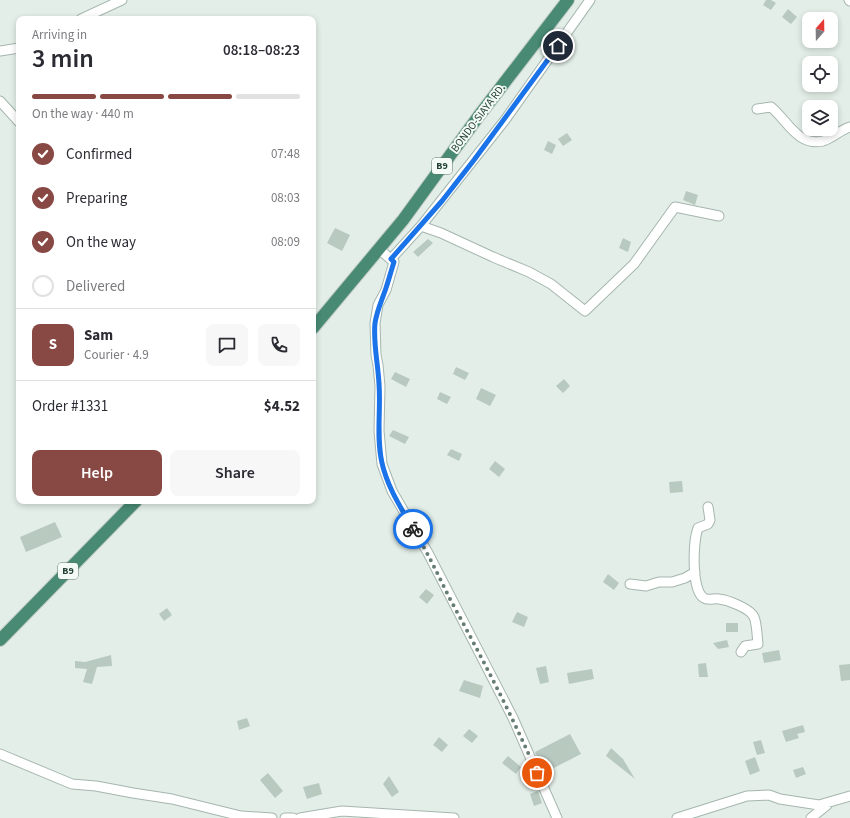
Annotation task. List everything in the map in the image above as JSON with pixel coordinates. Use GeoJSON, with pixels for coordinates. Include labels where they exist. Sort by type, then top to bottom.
{"type":"FeatureCollection","features":[{"type":"Feature","properties":{"kind":"highway","name":"BONDO-SIAYA RD."},"geometry":{"type":"LineString","coordinates":[[316,324],[422,195],[457,146],[568,0]]}},
{"type":"Feature","properties":{"kind":"highway","name":"B9"},"geometry":{"type":"LineString","coordinates":[[0,640],[133,504]]}},
{"type":"Feature","properties":{"kind":"street"},"geometry":{"type":"LineString","coordinates":[[87,16],[122,0]]}},
{"type":"Feature","properties":{"kind":"street"},"geometry":{"type":"LineString","coordinates":[[391,259],[421,226],[505,120],[590,0]]}},
{"type":"Feature","properties":{"kind":"street"},"geometry":{"type":"LineString","coordinates":[[0,51],[16,48]]}},
{"type":"Feature","properties":{"kind":"street"},"geometry":{"type":"LineString","coordinates":[[0,101],[16,119]]}},
{"type":"Feature","properties":{"kind":"street"},"geometry":{"type":"LineString","coordinates":[[757,109],[771,107],[798,136],[810,141],[821,141],[834,137],[843,129],[850,127]]}},
{"type":"Feature","properties":{"kind":"street"},"geometry":{"type":"LineString","coordinates":[[421,226],[441,233],[492,257],[529,272],[551,284],[585,311],[634,264],[675,207],[719,216]]}},
{"type":"Feature","properties":{"kind":"street"},"geometry":{"type":"LineString","coordinates":[[379,249],[394,262],[386,290],[378,306],[375,323],[376,355],[380,386],[380,437],[382,464],[392,491],[428,553],[513,718],[557,818]]}},
{"type":"Feature","properties":{"kind":"street"},"geometry":{"type":"LineString","coordinates":[[708,507],[710,520],[708,524],[698,528],[694,549],[695,572],[699,595],[705,600],[717,599],[730,601],[750,612],[754,616],[758,644],[745,646],[741,652]]}},
{"type":"Feature","properties":{"kind":"street"},"geometry":{"type":"LineString","coordinates":[[630,584],[646,586],[659,582],[672,582],[685,578],[695,572]]}},
{"type":"Feature","properties":{"kind":"street"},"geometry":{"type":"LineString","coordinates":[[0,754],[72,784],[96,786],[172,799],[241,816],[272,818]]}},
{"type":"Feature","properties":{"kind":"street"},"geometry":{"type":"LineString","coordinates":[[677,818],[747,796],[769,795],[819,805],[850,796]]}},
{"type":"Feature","properties":{"kind":"street"},"geometry":{"type":"LineString","coordinates":[[800,802],[806,808],[806,818]]}},
{"type":"Feature","properties":{"kind":"street"},"geometry":{"type":"LineString","coordinates":[[811,818],[831,802]]}},
{"type":"Feature","properties":{"kind":"street"},"geometry":{"type":"LineString","coordinates":[[300,818],[342,811],[454,818]]}},
{"type":"Feature","properties":{"kind":"street"},"geometry":{"type":"LineString","coordinates":[[285,818],[293,818]]}},
{"type":"Feature","properties":{"kind":"building"},"geometry":{"type":"Polygon","coordinates":[[[766,0],[771,0],[776,3],[771,10],[763,5],[766,0]]]}},
{"type":"Feature","properties":{"kind":"building"},"geometry":{"type":"Polygon","coordinates":[[[788,9],[797,17],[791,24],[782,17],[788,9]]]}},
{"type":"Feature","properties":{"kind":"building"},"geometry":{"type":"Polygon","coordinates":[[[567,133],[572,140],[563,146],[558,139],[567,133]]]}},
{"type":"Feature","properties":{"kind":"building"},"geometry":{"type":"Polygon","coordinates":[[[548,141],[556,145],[552,154],[544,150],[548,141]]]}},
{"type":"Feature","properties":{"kind":"building"},"geometry":{"type":"Polygon","coordinates":[[[686,191],[698,195],[695,205],[683,200],[686,191]]]}},
{"type":"Feature","properties":{"kind":"building"},"geometry":{"type":"Polygon","coordinates":[[[335,228],[350,235],[342,251],[327,243],[335,228]]]}},
{"type":"Feature","properties":{"kind":"building"},"geometry":{"type":"Polygon","coordinates":[[[623,238],[631,242],[628,252],[619,248],[623,238]]]}},
{"type":"Feature","properties":{"kind":"building"},"geometry":{"type":"Polygon","coordinates":[[[428,239],[433,243],[418,257],[413,252],[428,239]]]}},
{"type":"Feature","properties":{"kind":"building"},"geometry":{"type":"Polygon","coordinates":[[[456,367],[469,373],[465,380],[453,374],[456,367]]]}},
{"type":"Feature","properties":{"kind":"building"},"geometry":{"type":"Polygon","coordinates":[[[395,372],[410,379],[406,387],[391,379],[395,372]]]}},
{"type":"Feature","properties":{"kind":"building"},"geometry":{"type":"Polygon","coordinates":[[[564,379],[570,386],[563,393],[556,386],[564,379]]]}},
{"type":"Feature","properties":{"kind":"building"},"geometry":{"type":"Polygon","coordinates":[[[481,388],[496,395],[490,406],[476,399],[481,388]]]}},
{"type":"Feature","properties":{"kind":"building"},"geometry":{"type":"Polygon","coordinates":[[[440,392],[451,397],[447,404],[437,399],[440,392]]]}},
{"type":"Feature","properties":{"kind":"building"},"geometry":{"type":"Polygon","coordinates":[[[393,430],[409,437],[405,444],[389,436],[393,430]]]}},
{"type":"Feature","properties":{"kind":"building"},"geometry":{"type":"Polygon","coordinates":[[[451,449],[462,454],[459,461],[447,455],[451,449]]]}},
{"type":"Feature","properties":{"kind":"building"},"geometry":{"type":"Polygon","coordinates":[[[495,461],[505,469],[499,477],[489,469],[495,461]]]}},
{"type":"Feature","properties":{"kind":"building"},"geometry":{"type":"Polygon","coordinates":[[[682,481],[683,492],[670,493],[669,482],[682,481]]]}},
{"type":"Feature","properties":{"kind":"building"},"geometry":{"type":"Polygon","coordinates":[[[55,522],[62,537],[26,552],[20,537],[55,522]]]}},
{"type":"Feature","properties":{"kind":"building"},"geometry":{"type":"Polygon","coordinates":[[[608,574],[619,583],[614,590],[603,582],[608,574]]]}},
{"type":"Feature","properties":{"kind":"building"},"geometry":{"type":"Polygon","coordinates":[[[426,589],[434,595],[427,604],[419,597],[426,589]]]}},
{"type":"Feature","properties":{"kind":"building"},"geometry":{"type":"Polygon","coordinates":[[[167,608],[172,615],[164,621],[159,614],[167,608]]]}},
{"type":"Feature","properties":{"kind":"building"},"geometry":{"type":"Polygon","coordinates":[[[517,612],[528,617],[524,627],[512,622],[517,612]]]}},
{"type":"Feature","properties":{"kind":"building"},"geometry":{"type":"Polygon","coordinates":[[[726,623],[738,623],[738,632],[726,632],[726,623]]]}},
{"type":"Feature","properties":{"kind":"building"},"geometry":{"type":"Polygon","coordinates":[[[727,640],[729,647],[718,649],[713,643],[727,640]]]}},
{"type":"Feature","properties":{"kind":"building"},"geometry":{"type":"Polygon","coordinates":[[[779,650],[781,660],[764,663],[762,653],[779,650]]]}},
{"type":"Feature","properties":{"kind":"building"},"geometry":{"type":"Polygon","coordinates":[[[111,655],[112,666],[97,667],[92,684],[83,682],[87,669],[75,668],[75,661],[85,662],[111,655]]]}},
{"type":"Feature","properties":{"kind":"building"},"geometry":{"type":"Polygon","coordinates":[[[706,663],[708,677],[699,677],[698,664],[706,663]]]}},
{"type":"Feature","properties":{"kind":"building"},"geometry":{"type":"Polygon","coordinates":[[[850,664],[850,680],[841,681],[839,665],[850,664]]]}},
{"type":"Feature","properties":{"kind":"building"},"geometry":{"type":"Polygon","coordinates":[[[546,666],[549,682],[540,684],[536,668],[546,666]]]}},
{"type":"Feature","properties":{"kind":"building"},"geometry":{"type":"Polygon","coordinates":[[[592,669],[594,679],[569,684],[567,673],[592,669]]]}},
{"type":"Feature","properties":{"kind":"building"},"geometry":{"type":"Polygon","coordinates":[[[464,680],[483,686],[480,698],[459,691],[464,680]]]}},
{"type":"Feature","properties":{"kind":"building"},"geometry":{"type":"Polygon","coordinates":[[[247,718],[250,726],[239,730],[237,721],[247,718]]]}},
{"type":"Feature","properties":{"kind":"building"},"geometry":{"type":"Polygon","coordinates":[[[803,725],[805,732],[797,734],[799,738],[786,742],[782,731],[803,725]]]}},
{"type":"Feature","properties":{"kind":"building"},"geometry":{"type":"Polygon","coordinates":[[[469,729],[478,736],[472,743],[463,736],[469,729]]]}},
{"type":"Feature","properties":{"kind":"building"},"geometry":{"type":"Polygon","coordinates":[[[570,734],[581,754],[544,773],[535,752],[570,734]]]}},
{"type":"Feature","properties":{"kind":"building"},"geometry":{"type":"Polygon","coordinates":[[[439,737],[448,745],[442,752],[433,745],[439,737]]]}},
{"type":"Feature","properties":{"kind":"building"},"geometry":{"type":"Polygon","coordinates":[[[761,740],[765,753],[757,755],[753,742],[761,740]]]}},
{"type":"Feature","properties":{"kind":"building"},"geometry":{"type":"Polygon","coordinates":[[[611,748],[623,759],[635,779],[606,756],[611,748]]]}},
{"type":"Feature","properties":{"kind":"building"},"geometry":{"type":"Polygon","coordinates":[[[508,756],[521,767],[516,774],[502,763],[508,756]]]}},
{"type":"Feature","properties":{"kind":"building"},"geometry":{"type":"Polygon","coordinates":[[[755,757],[760,771],[750,775],[745,761],[755,757]]]}},
{"type":"Feature","properties":{"kind":"building"},"geometry":{"type":"Polygon","coordinates":[[[803,767],[806,774],[796,778],[793,770],[803,767]]]}},
{"type":"Feature","properties":{"kind":"building"},"geometry":{"type":"Polygon","coordinates":[[[268,773],[283,791],[275,798],[260,780],[268,773]]]}},
{"type":"Feature","properties":{"kind":"building"},"geometry":{"type":"Polygon","coordinates":[[[389,776],[399,792],[392,797],[383,784],[389,776]]]}},
{"type":"Feature","properties":{"kind":"building"},"geometry":{"type":"Polygon","coordinates":[[[319,783],[322,794],[307,799],[303,787],[319,783]]]}},
{"type":"Feature","properties":{"kind":"building"},"geometry":{"type":"Polygon","coordinates":[[[538,791],[542,803],[534,806],[530,794],[538,791]]]}},
{"type":"Feature","properties":{"kind":"way so far"},"geometry":{"type":"LineString","coordinates":[[413,529],[428,553],[491,674],[503,701],[513,718],[537,773]]}},
{"type":"Feature","properties":{"kind":"route"},"geometry":{"type":"LineString","coordinates":[[413,529],[392,491],[382,464],[380,448],[380,386],[376,355],[375,323],[378,306],[386,290],[394,262],[391,259],[455,185],[537,77],[547,60],[558,46]]}}]}
